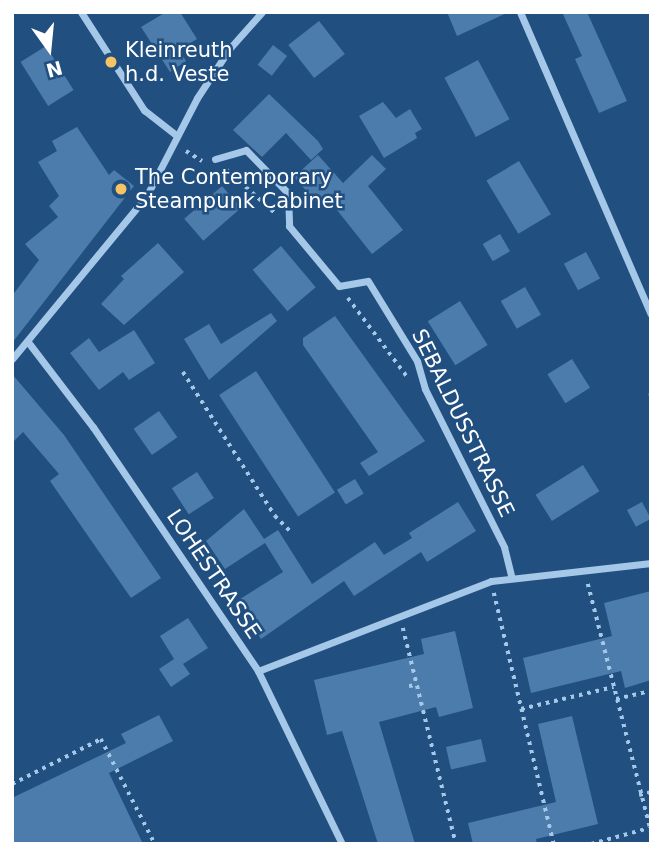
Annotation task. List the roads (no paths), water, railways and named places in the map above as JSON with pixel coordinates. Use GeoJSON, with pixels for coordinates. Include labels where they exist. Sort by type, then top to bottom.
{"type":"FeatureCollection","features":[{"type":"Feature","properties":{"kind":"street"},"geometry":{"type":"LineString","coordinates":[[81,12],[144,110],[176,135]]}},
{"type":"Feature","properties":{"kind":"street"},"geometry":{"type":"LineString","coordinates":[[12,359],[147,195],[176,135],[230,48],[262,12]]}},
{"type":"Feature","properties":{"kind":"street"},"geometry":{"type":"LineString","coordinates":[[520,12],[651,314]]}},
{"type":"Feature","properties":{"kind":"street","name":"SEBALDUSSTRASSE"},"geometry":{"type":"LineString","coordinates":[[215,159],[246,150],[288,193],[289,226],[339,286],[368,281],[417,361],[425,389],[505,547],[512,578]]}},
{"type":"Feature","properties":{"kind":"street","name":"LOHESTRASSE"},"geometry":{"type":"LineString","coordinates":[[28,342],[93,427],[258,671],[342,844]]}},
{"type":"Feature","properties":{"kind":"street"},"geometry":{"type":"LineString","coordinates":[[258,671],[491,581],[584,568],[651,563]]}},
{"type":"Feature","properties":{"kind":"place","name":"Kleinreuth h.d. Veste"},"geometry":{"type":"Point","coordinates":[111,62]}},
{"type":"Feature","properties":{"kind":"place","name":"The Contemporary Steampunk Cabinet"},"geometry":{"type":"Point","coordinates":[121,189]}}]}
